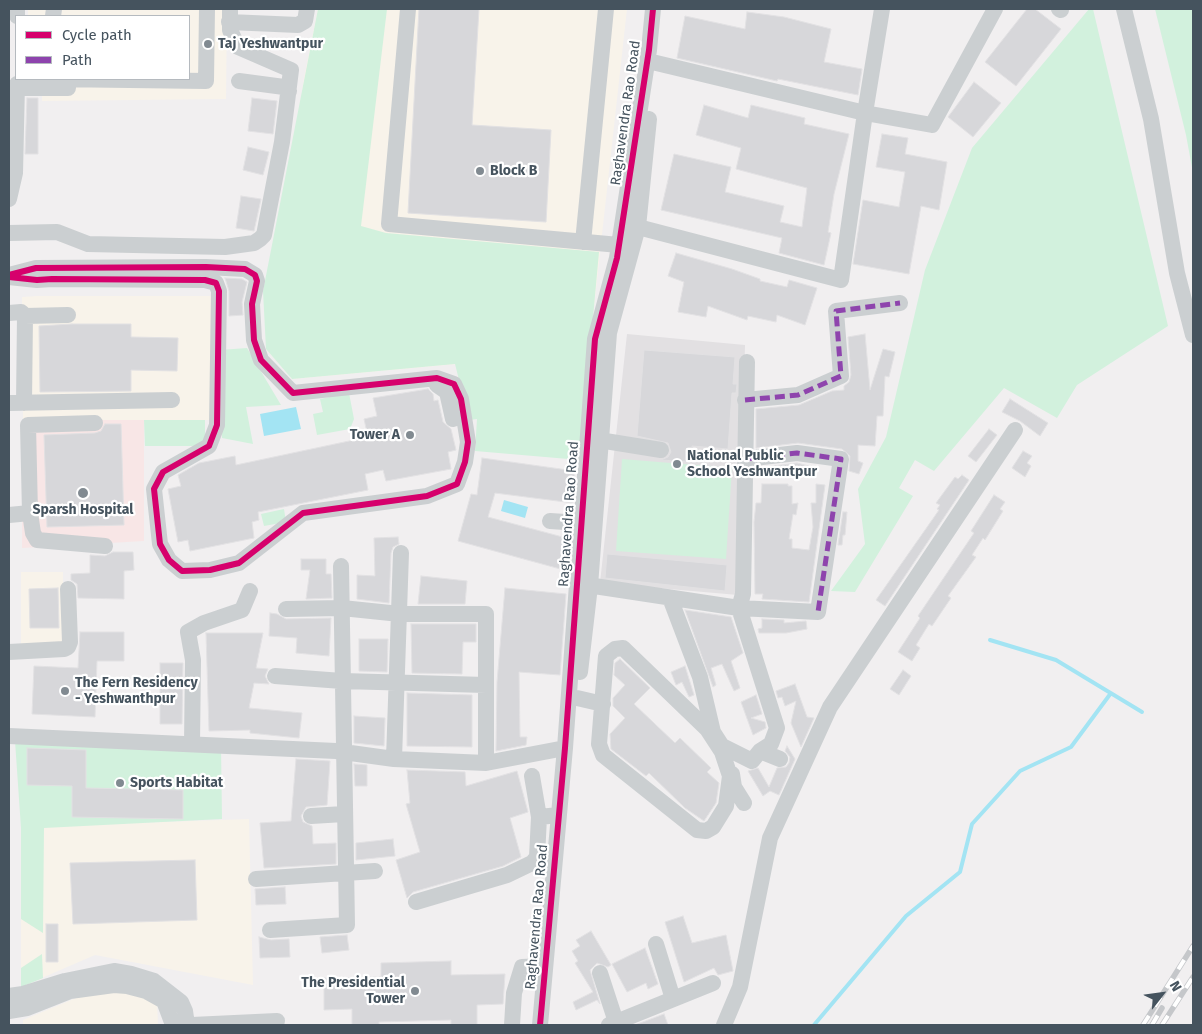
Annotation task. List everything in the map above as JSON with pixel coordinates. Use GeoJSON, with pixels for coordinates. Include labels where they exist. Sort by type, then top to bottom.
{"type":"FeatureCollection","features":[{"type":"Feature","properties":{"kind":"street"},"geometry":{"type":"LineString","coordinates":[[206,81],[207,9]]}},
{"type":"Feature","properties":{"kind":"street"},"geometry":{"type":"LineString","coordinates":[[9,200],[15,173],[17,86],[131,89],[147,88],[149,80],[215,82],[216,9]]}},
{"type":"Feature","properties":{"kind":"street"},"geometry":{"type":"LineString","coordinates":[[9,233],[57,232],[88,244],[225,247],[254,243],[264,235],[282,142],[290,70],[238,47],[232,38],[229,15],[298,24],[305,20],[307,9]]}},
{"type":"Feature","properties":{"kind":"street"},"geometry":{"type":"LineString","coordinates":[[408,9],[390,224],[619,245]]}},
{"type":"Feature","properties":{"kind":"street"},"geometry":{"type":"LineString","coordinates":[[583,242],[606,9]]}},
{"type":"Feature","properties":{"kind":"street","name":"Raghavendra Rao Road"},"geometry":{"type":"LineString","coordinates":[[567,713],[577,698],[583,585],[580,523],[595,339],[619,245],[648,61],[653,9]]}},
{"type":"Feature","properties":{"kind":"street"},"geometry":{"type":"LineString","coordinates":[[638,227],[841,280],[882,9]]}},
{"type":"Feature","properties":{"kind":"street"},"geometry":{"type":"LineString","coordinates":[[648,61],[865,113],[932,125],[995,9]]}},
{"type":"Feature","properties":{"kind":"street"},"geometry":{"type":"LineString","coordinates":[[1124,9],[1151,119],[1177,273],[1193,335]]}},
{"type":"Feature","properties":{"kind":"street","name":"Raghavendra Rao Road"},"geometry":{"type":"LineString","coordinates":[[540,1025],[567,713],[583,585],[609,334],[638,227],[654,77],[648,61]]}},
{"type":"Feature","properties":{"kind":"street"},"geometry":{"type":"LineString","coordinates":[[239,81],[284,87],[289,91]]}},
{"type":"Feature","properties":{"kind":"street"},"geometry":{"type":"LineString","coordinates":[[9,276],[36,268],[205,274],[245,269],[255,275],[257,281],[252,304],[254,340],[261,360],[293,393],[437,378],[454,384],[461,399],[468,442],[466,462],[457,484],[427,496],[303,513],[239,563],[210,570],[182,571],[168,560],[160,544],[154,489],[163,472],[209,446],[217,425],[219,291],[216,283],[205,274]]}},
{"type":"Feature","properties":{"kind":"street"},"geometry":{"type":"LineString","coordinates":[[745,400],[798,395],[841,376],[836,311],[900,303]]}},
{"type":"Feature","properties":{"kind":"street"},"geometry":{"type":"LineString","coordinates":[[9,313],[21,312],[25,316],[68,315]]}},
{"type":"Feature","properties":{"kind":"street"},"geometry":{"type":"LineString","coordinates":[[25,316],[16,403],[172,400]]}},
{"type":"Feature","properties":{"kind":"street"},"geometry":{"type":"LineString","coordinates":[[670,598],[700,677],[713,732],[722,746],[752,762],[760,751],[771,744],[777,728],[739,608],[743,594],[747,362]]}},
{"type":"Feature","properties":{"kind":"street"},"geometry":{"type":"LineString","coordinates":[[420,380],[434,384],[447,392],[453,419]]}},
{"type":"Feature","properties":{"kind":"street"},"geometry":{"type":"LineString","coordinates":[[95,423],[28,425],[30,513],[33,533],[37,540],[105,546]]}},
{"type":"Feature","properties":{"kind":"street"},"geometry":{"type":"LineString","coordinates":[[724,1025],[740,987],[770,838],[837,696],[887,626],[1015,430]]}},
{"type":"Feature","properties":{"kind":"street"},"geometry":{"type":"LineString","coordinates":[[599,440],[661,450]]}},
{"type":"Feature","properties":{"kind":"street"},"geometry":{"type":"LineString","coordinates":[[583,585],[739,608],[818,612],[841,459],[797,453],[745,459]]}},
{"type":"Feature","properties":{"kind":"street"},"geometry":{"type":"LineString","coordinates":[[9,515],[30,513]]}},
{"type":"Feature","properties":{"kind":"street"},"geometry":{"type":"LineString","coordinates":[[550,521],[580,523]]}},
{"type":"Feature","properties":{"kind":"street"},"geometry":{"type":"LineString","coordinates":[[394,759],[401,554]]}},
{"type":"Feature","properties":{"kind":"street"},"geometry":{"type":"LineString","coordinates":[[177,567],[235,557]]}},
{"type":"Feature","properties":{"kind":"street"},"geometry":{"type":"LineString","coordinates":[[270,930],[347,925],[341,566]]}},
{"type":"Feature","properties":{"kind":"street"},"geometry":{"type":"LineString","coordinates":[[9,652],[68,647],[70,642],[68,589]]}},
{"type":"Feature","properties":{"kind":"street"},"geometry":{"type":"LineString","coordinates":[[192,744],[193,660],[188,632],[204,623],[242,610],[250,591]]}},
{"type":"Feature","properties":{"kind":"street"},"geometry":{"type":"LineString","coordinates":[[286,610],[342,608],[400,614],[486,614],[486,763]]}},
{"type":"Feature","properties":{"kind":"street"},"geometry":{"type":"LineString","coordinates":[[623,648],[707,729],[722,752],[730,776],[726,806],[713,827],[706,831],[698,830],[603,755],[599,744],[602,704],[606,656],[615,649],[623,648]]}},
{"type":"Feature","properties":{"kind":"street"},"geometry":{"type":"LineString","coordinates":[[275,676],[342,681],[486,685]]}},
{"type":"Feature","properties":{"kind":"street"},"geometry":{"type":"LineString","coordinates":[[577,698],[602,704]]}},
{"type":"Feature","properties":{"kind":"street"},"geometry":{"type":"LineString","coordinates":[[9,736],[343,752],[394,759],[486,763],[565,748]]}},
{"type":"Feature","properties":{"kind":"street"},"geometry":{"type":"LineString","coordinates":[[730,750],[734,788],[744,803]]}},
{"type":"Feature","properties":{"kind":"street"},"geometry":{"type":"LineString","coordinates":[[760,751],[780,759]]}},
{"type":"Feature","properties":{"kind":"street"},"geometry":{"type":"LineString","coordinates":[[416,902],[507,875],[532,864],[537,857],[539,817],[532,776]]}},
{"type":"Feature","properties":{"kind":"street"},"geometry":{"type":"LineString","coordinates":[[312,816],[344,814]]}},
{"type":"Feature","properties":{"kind":"street"},"geometry":{"type":"LineString","coordinates":[[539,817],[559,815]]}},
{"type":"Feature","properties":{"kind":"street"},"geometry":{"type":"LineString","coordinates":[[256,879],[346,874],[375,870]]}},
{"type":"Feature","properties":{"kind":"street"},"geometry":{"type":"LineString","coordinates":[[656,944],[673,999]]}},
{"type":"Feature","properties":{"kind":"street"},"geometry":{"type":"LineString","coordinates":[[512,1025],[514,994],[522,967],[545,966]]}},
{"type":"Feature","properties":{"kind":"street"},"geometry":{"type":"LineString","coordinates":[[9,996],[23,994],[65,981],[114,971],[154,981],[181,1002],[185,1011],[187,1025]]}},
{"type":"Feature","properties":{"kind":"street"},"geometry":{"type":"LineString","coordinates":[[600,973],[613,1024],[712,983]]}},
{"type":"Feature","properties":{"kind":"street"},"geometry":{"type":"LineString","coordinates":[[9,1011],[27,1008],[70,990],[114,985],[127,986],[146,991],[164,1001],[173,1025]]}},
{"type":"Feature","properties":{"kind":"street"},"geometry":{"type":"LineString","coordinates":[[192,1025],[277,1022]]}},
{"type":"Feature","properties":{"kind":"shaded area","name":"Taj Yeshwantpur"},"geometry":{"type":"Polygon","coordinates":[[[28,9],[227,9],[226,99],[42,101],[42,80],[190,80],[190,15],[28,15],[28,9]]]}},
{"type":"Feature","properties":{"kind":"shaded area"},"geometry":{"type":"Polygon","coordinates":[[[318,9],[627,9],[589,352],[292,379],[266,349],[304,78],[318,9]]]}},
{"type":"Feature","properties":{"kind":"shaded area"},"geometry":{"type":"Polygon","coordinates":[[[213,296],[216,420],[23,420],[22,297],[213,296]]]}},
{"type":"Feature","properties":{"kind":"shaded area","name":"National Public School Yeshwantpur"},"geometry":{"type":"Polygon","coordinates":[[[627,334],[745,345],[738,595],[600,583],[627,334]]]}},
{"type":"Feature","properties":{"kind":"shaded area","name":"Sparsh Hospital"},"geometry":{"type":"Polygon","coordinates":[[[23,420],[144,420],[144,541],[22,548],[23,420]]]}},
{"type":"Feature","properties":{"kind":"shaded area"},"geometry":{"type":"Polygon","coordinates":[[[21,572],[63,572],[63,644],[21,644],[21,572]]]}},
{"type":"Feature","properties":{"kind":"shaded area"},"geometry":{"type":"Polygon","coordinates":[[[249,819],[253,985],[95,955],[21,987],[21,827],[249,819]]]}},
{"type":"Feature","properties":{"kind":"shaded area"},"geometry":{"type":"Polygon","coordinates":[[[117,990],[157,1001],[158,1025],[23,1025],[23,1020],[76,998],[117,990]]]}},
{"type":"Feature","properties":{"kind":"green space"},"geometry":{"type":"Polygon","coordinates":[[[318,9],[387,9],[361,226],[386,233],[599,252],[580,460],[475,451],[477,419],[469,420],[455,364],[292,379],[266,349],[263,291],[318,9]]]}},
{"type":"Feature","properties":{"kind":"green space"},"geometry":{"type":"Polygon","coordinates":[[[1089,9],[1093,9],[1168,326],[1077,385],[1057,418],[1004,388],[934,471],[915,460],[899,488],[913,496],[855,592],[831,591],[865,544],[858,489],[886,437],[925,270],[972,148],[1089,9]]]}},
{"type":"Feature","properties":{"kind":"green space"},"geometry":{"type":"Polygon","coordinates":[[[1155,9],[1193,9],[1193,173],[1186,135],[1155,9]]]}},
{"type":"Feature","properties":{"kind":"green space"},"geometry":{"type":"Polygon","coordinates":[[[247,348],[281,405],[246,407],[253,444],[222,438],[220,350],[247,348]]]}},
{"type":"Feature","properties":{"kind":"green space"},"geometry":{"type":"Polygon","coordinates":[[[349,393],[354,419],[350,429],[317,435],[313,414],[323,412],[320,399],[349,393]]]}},
{"type":"Feature","properties":{"kind":"green space"},"geometry":{"type":"Polygon","coordinates":[[[144,420],[205,420],[205,446],[145,446],[144,420]]]}},
{"type":"Feature","properties":{"kind":"green space"},"geometry":{"type":"Polygon","coordinates":[[[622,459],[732,468],[726,559],[616,551],[622,459]]]}},
{"type":"Feature","properties":{"kind":"green space"},"geometry":{"type":"Polygon","coordinates":[[[284,509],[286,522],[264,526],[261,514],[284,509]]]}},
{"type":"Feature","properties":{"kind":"green space","name":"Sports Habitat"},"geometry":{"type":"Polygon","coordinates":[[[15,741],[221,746],[222,819],[44,828],[43,933],[21,919],[21,828],[15,741]]]}},
{"type":"Feature","properties":{"kind":"green space"},"geometry":{"type":"Polygon","coordinates":[[[42,954],[43,978],[21,987],[21,968],[42,954]]]}},
{"type":"Feature","properties":{"kind":"water"},"geometry":{"type":"Polygon","coordinates":[[[296,407],[301,429],[264,436],[260,414],[296,407]]]}},
{"type":"Feature","properties":{"kind":"water"},"geometry":{"type":"Polygon","coordinates":[[[504,500],[528,507],[525,518],[501,511],[504,500]]]}},
{"type":"Feature","properties":{"kind":"building","name":"Block B"},"geometry":{"type":"Polygon","coordinates":[[[419,9],[479,9],[472,125],[551,130],[546,222],[408,213],[419,9]]]}},
{"type":"Feature","properties":{"kind":"building"},"geometry":{"type":"Polygon","coordinates":[[[1027,9],[1035,9],[1061,29],[1016,86],[985,62],[1027,9]]]}},
{"type":"Feature","properties":{"kind":"building"},"geometry":{"type":"Polygon","coordinates":[[[747,12],[784,17],[831,29],[824,62],[862,69],[858,95],[778,79],[777,81],[677,58],[685,16],[745,29],[747,12]]]}},
{"type":"Feature","properties":{"kind":"building"},"geometry":{"type":"Polygon","coordinates":[[[974,82],[1001,103],[973,137],[948,117],[974,82]]]}},
{"type":"Feature","properties":{"kind":"building"},"geometry":{"type":"Polygon","coordinates":[[[27,98],[38,98],[38,154],[25,154],[27,98]]]}},
{"type":"Feature","properties":{"kind":"building"},"geometry":{"type":"Polygon","coordinates":[[[252,98],[277,101],[273,134],[248,131],[252,98]]]}},
{"type":"Feature","properties":{"kind":"building"},"geometry":{"type":"Polygon","coordinates":[[[704,105],[748,118],[751,105],[805,118],[804,124],[849,134],[834,194],[828,232],[831,233],[824,265],[779,253],[782,238],[661,210],[674,154],[731,167],[725,192],[784,206],[780,222],[802,227],[807,188],[736,169],[741,148],[696,135],[704,105]]]}},
{"type":"Feature","properties":{"kind":"building"},"geometry":{"type":"Polygon","coordinates":[[[882,134],[908,138],[905,154],[947,162],[939,210],[921,206],[909,274],[853,264],[863,200],[899,207],[905,172],[876,167],[882,134]]]}},
{"type":"Feature","properties":{"kind":"building"},"geometry":{"type":"Polygon","coordinates":[[[248,147],[269,152],[263,175],[243,170],[248,147]]]}},
{"type":"Feature","properties":{"kind":"building"},"geometry":{"type":"Polygon","coordinates":[[[241,196],[261,199],[254,231],[236,228],[241,196]]]}},
{"type":"Feature","properties":{"kind":"building"},"geometry":{"type":"Polygon","coordinates":[[[676,253],[732,269],[760,279],[760,281],[787,287],[789,280],[817,288],[805,325],[777,315],[776,322],[748,316],[747,320],[708,306],[706,317],[678,312],[684,282],[668,276],[676,253]]]}},
{"type":"Feature","properties":{"kind":"building"},"geometry":{"type":"Polygon","coordinates":[[[225,278],[242,279],[247,282],[242,302],[243,315],[229,316],[229,291],[225,278]]]}},
{"type":"Feature","properties":{"kind":"building"},"geometry":{"type":"Polygon","coordinates":[[[131,324],[131,337],[178,338],[177,371],[131,370],[131,391],[40,392],[39,326],[131,324]]]}},
{"type":"Feature","properties":{"kind":"building"},"geometry":{"type":"Polygon","coordinates":[[[865,334],[870,390],[883,349],[895,352],[889,377],[885,376],[883,416],[877,416],[875,446],[858,445],[858,461],[863,463],[859,474],[849,471],[850,456],[842,449],[798,443],[756,448],[756,409],[799,405],[832,391],[844,390],[844,386],[849,382],[851,375],[848,337],[865,334]]]}},
{"type":"Feature","properties":{"kind":"building"},"geometry":{"type":"Polygon","coordinates":[[[644,350],[735,357],[733,384],[737,384],[736,393],[732,393],[728,449],[692,446],[691,462],[661,460],[668,457],[671,452],[668,443],[637,436],[644,350]]]}},
{"type":"Feature","properties":{"kind":"building"},"geometry":{"type":"Polygon","coordinates":[[[428,389],[433,394],[434,401],[438,400],[443,422],[451,429],[456,450],[448,452],[451,469],[386,481],[383,470],[365,474],[368,490],[258,512],[259,520],[252,522],[254,538],[190,551],[188,540],[178,542],[168,489],[181,486],[178,475],[199,463],[235,456],[236,465],[368,437],[364,419],[377,416],[373,398],[428,389]]]}},
{"type":"Feature","properties":{"kind":"building"},"geometry":{"type":"Polygon","coordinates":[[[1010,399],[1048,423],[1040,436],[1020,421],[1002,412],[1010,399]]]}},
{"type":"Feature","properties":{"kind":"building"},"geometry":{"type":"Polygon","coordinates":[[[105,424],[121,424],[124,525],[47,527],[44,435],[95,433],[101,431],[105,424]]]}},
{"type":"Feature","properties":{"kind":"building"},"geometry":{"type":"Polygon","coordinates":[[[989,429],[997,435],[976,462],[968,456],[989,429]]]}},
{"type":"Feature","properties":{"kind":"building"},"geometry":{"type":"Polygon","coordinates":[[[1023,451],[1032,456],[1027,463],[1031,466],[1025,477],[1012,468],[1023,451]]]}},
{"type":"Feature","properties":{"kind":"building"},"geometry":{"type":"Polygon","coordinates":[[[482,458],[575,471],[573,503],[495,493],[488,517],[570,539],[564,570],[458,541],[471,494],[477,495],[482,458]]]}},
{"type":"Feature","properties":{"kind":"building"},"geometry":{"type":"Polygon","coordinates":[[[797,463],[809,466],[757,468],[797,463]]]}},
{"type":"Feature","properties":{"kind":"building"},"geometry":{"type":"Polygon","coordinates":[[[962,475],[969,480],[885,606],[876,600],[939,510],[937,509],[940,505],[936,503],[955,477],[958,479],[962,475]]]}},
{"type":"Feature","properties":{"kind":"building"},"geometry":{"type":"Polygon","coordinates":[[[762,484],[788,484],[788,486],[792,486],[792,504],[798,503],[796,515],[793,514],[789,539],[792,539],[792,548],[809,550],[813,527],[811,503],[816,503],[816,484],[825,485],[809,602],[762,599],[763,594],[755,594],[754,522],[756,503],[761,503],[762,484]]]}},
{"type":"Feature","properties":{"kind":"building"},"geometry":{"type":"Polygon","coordinates":[[[994,495],[1005,502],[1000,509],[1003,511],[985,540],[983,538],[972,555],[976,557],[948,596],[951,598],[932,626],[929,624],[916,645],[920,648],[912,661],[898,652],[920,618],[918,616],[974,533],[971,531],[994,495]]]}},
{"type":"Feature","properties":{"kind":"building"},"geometry":{"type":"Polygon","coordinates":[[[843,512],[847,512],[845,535],[843,535],[842,545],[838,545],[843,512]]]}},
{"type":"Feature","properties":{"kind":"building"},"geometry":{"type":"Polygon","coordinates":[[[398,537],[399,544],[393,547],[391,553],[389,603],[357,599],[357,575],[375,576],[374,538],[398,537]]]}},
{"type":"Feature","properties":{"kind":"building"},"geometry":{"type":"Polygon","coordinates":[[[113,552],[133,552],[134,570],[124,571],[124,599],[78,598],[77,584],[71,580],[71,574],[90,573],[90,555],[105,556],[113,552]]]}},
{"type":"Feature","properties":{"kind":"building"},"geometry":{"type":"Polygon","coordinates":[[[607,554],[727,565],[725,591],[605,578],[607,554]]]}},
{"type":"Feature","properties":{"kind":"building"},"geometry":{"type":"Polygon","coordinates":[[[301,559],[326,559],[326,574],[331,574],[332,598],[306,599],[310,570],[301,570],[301,559]]]}},
{"type":"Feature","properties":{"kind":"building"},"geometry":{"type":"Polygon","coordinates":[[[421,576],[467,581],[465,604],[418,604],[421,576]]]}},
{"type":"Feature","properties":{"kind":"building"},"geometry":{"type":"Polygon","coordinates":[[[58,588],[59,628],[30,628],[29,589],[58,588]]]}},
{"type":"Feature","properties":{"kind":"building"},"geometry":{"type":"Polygon","coordinates":[[[505,588],[566,594],[560,675],[519,672],[520,737],[527,737],[526,745],[496,751],[497,682],[505,588]]]}},
{"type":"Feature","properties":{"kind":"building"},"geometry":{"type":"Polygon","coordinates":[[[685,610],[731,617],[743,653],[731,661],[740,688],[734,691],[722,664],[711,668],[716,685],[713,687],[685,610]]]}},
{"type":"Feature","properties":{"kind":"building"},"geometry":{"type":"Polygon","coordinates":[[[270,613],[277,614],[286,619],[331,618],[329,656],[296,653],[297,638],[269,636],[270,613]]]}},
{"type":"Feature","properties":{"kind":"building"},"geometry":{"type":"Polygon","coordinates":[[[762,619],[784,620],[784,623],[806,621],[807,629],[786,633],[759,633],[758,629],[762,628],[762,619]]]}},
{"type":"Feature","properties":{"kind":"building"},"geometry":{"type":"Polygon","coordinates":[[[411,624],[476,624],[476,642],[463,642],[462,674],[412,673],[411,624]]]}},
{"type":"Feature","properties":{"kind":"building","name":"The Fern Residency - Yeshwanthpur"},"geometry":{"type":"Polygon","coordinates":[[[80,632],[124,632],[124,661],[97,661],[95,717],[32,714],[34,666],[78,668],[80,632]]]}},
{"type":"Feature","properties":{"kind":"building"},"geometry":{"type":"Polygon","coordinates":[[[206,633],[263,633],[256,668],[268,669],[265,676],[269,684],[254,683],[249,708],[302,713],[299,738],[250,733],[250,730],[209,731],[206,633]]]}},
{"type":"Feature","properties":{"kind":"building"},"geometry":{"type":"Polygon","coordinates":[[[359,639],[388,639],[387,672],[359,671],[359,639]]]}},
{"type":"Feature","properties":{"kind":"building"},"geometry":{"type":"Polygon","coordinates":[[[620,659],[650,688],[634,704],[675,743],[680,738],[711,768],[707,772],[719,783],[716,803],[704,821],[685,808],[649,773],[646,776],[611,749],[610,734],[625,718],[613,706],[613,698],[625,685],[614,675],[615,663],[620,659]]]}},
{"type":"Feature","properties":{"kind":"building"},"geometry":{"type":"Polygon","coordinates":[[[160,663],[183,663],[182,724],[160,724],[160,663]]]}},
{"type":"Feature","properties":{"kind":"building"},"geometry":{"type":"Polygon","coordinates":[[[685,666],[694,695],[689,697],[682,682],[676,685],[671,672],[685,666]]]}},
{"type":"Feature","properties":{"kind":"building"},"geometry":{"type":"Polygon","coordinates":[[[903,670],[911,676],[899,695],[890,689],[903,670]]]}},
{"type":"Feature","properties":{"kind":"building"},"geometry":{"type":"Polygon","coordinates":[[[795,684],[807,717],[814,718],[801,747],[791,723],[796,701],[785,706],[782,697],[778,698],[776,691],[795,684]]]}},
{"type":"Feature","properties":{"kind":"building"},"geometry":{"type":"Polygon","coordinates":[[[407,693],[472,695],[472,747],[407,746],[407,693]]]}},
{"type":"Feature","properties":{"kind":"building"},"geometry":{"type":"Polygon","coordinates":[[[756,695],[762,714],[751,718],[765,722],[766,728],[753,735],[741,702],[756,695]]]}},
{"type":"Feature","properties":{"kind":"building"},"geometry":{"type":"Polygon","coordinates":[[[354,716],[385,718],[384,746],[354,743],[354,716]]]}},
{"type":"Feature","properties":{"kind":"building"},"geometry":{"type":"Polygon","coordinates":[[[787,746],[795,759],[779,795],[770,791],[763,796],[748,771],[758,768],[769,787],[777,768],[786,767],[789,763],[790,757],[785,751],[787,746]]]}},
{"type":"Feature","properties":{"kind":"building"},"geometry":{"type":"Polygon","coordinates":[[[27,748],[86,750],[86,788],[183,790],[183,819],[72,817],[72,786],[27,785],[27,748]]]}},
{"type":"Feature","properties":{"kind":"building"},"geometry":{"type":"Polygon","coordinates":[[[296,759],[330,761],[327,805],[306,807],[301,816],[303,822],[312,826],[313,844],[336,843],[336,864],[264,868],[260,823],[291,821],[296,759]]]}},
{"type":"Feature","properties":{"kind":"building"},"geometry":{"type":"Polygon","coordinates":[[[354,764],[367,765],[367,786],[355,786],[354,764]]]}},
{"type":"Feature","properties":{"kind":"building"},"geometry":{"type":"Polygon","coordinates":[[[407,770],[465,772],[466,786],[517,771],[528,812],[510,818],[521,857],[503,866],[413,892],[407,898],[396,860],[420,852],[406,804],[410,803],[407,770]]]}},
{"type":"Feature","properties":{"kind":"building"},"geometry":{"type":"Polygon","coordinates":[[[393,839],[395,856],[356,860],[356,843],[393,839]]]}},
{"type":"Feature","properties":{"kind":"building"},"geometry":{"type":"Polygon","coordinates":[[[195,860],[197,920],[73,924],[70,863],[195,860]]]}},
{"type":"Feature","properties":{"kind":"building"},"geometry":{"type":"Polygon","coordinates":[[[285,887],[286,904],[256,905],[255,889],[285,887]]]}},
{"type":"Feature","properties":{"kind":"building"},"geometry":{"type":"Polygon","coordinates":[[[683,916],[692,943],[726,935],[733,971],[718,975],[714,968],[684,982],[665,922],[683,916]]]}},
{"type":"Feature","properties":{"kind":"building"},"geometry":{"type":"Polygon","coordinates":[[[46,924],[58,924],[58,962],[46,962],[46,924]]]}},
{"type":"Feature","properties":{"kind":"building"},"geometry":{"type":"Polygon","coordinates":[[[591,931],[611,965],[608,967],[597,963],[590,970],[600,1004],[597,1000],[576,1010],[573,1002],[593,992],[575,963],[578,961],[572,951],[580,946],[576,940],[591,931]]]}},
{"type":"Feature","properties":{"kind":"building"},"geometry":{"type":"Polygon","coordinates":[[[347,935],[349,950],[322,953],[320,937],[347,935]]]}},
{"type":"Feature","properties":{"kind":"building"},"geometry":{"type":"Polygon","coordinates":[[[259,937],[271,940],[289,939],[290,957],[260,958],[259,937]]]}},
{"type":"Feature","properties":{"kind":"building"},"geometry":{"type":"Polygon","coordinates":[[[645,948],[658,984],[648,989],[646,983],[627,992],[612,964],[645,948]]]}},
{"type":"Feature","properties":{"kind":"building","name":"The Presidential Tower"},"geometry":{"type":"Polygon","coordinates":[[[451,961],[451,975],[505,974],[503,1004],[477,1005],[477,1025],[451,1025],[451,1020],[379,1022],[379,1025],[352,1025],[352,1009],[324,1010],[324,978],[381,977],[381,963],[451,961]]]}},
{"type":"Feature","properties":{"kind":"building"},"geometry":{"type":"Polygon","coordinates":[[[664,1014],[668,1025],[635,1025],[664,1014]]]}},
{"type":"Feature","properties":{"kind":"waterway"},"geometry":{"type":"LineString","coordinates":[[990,640],[1056,660],[1142,712]]}},
{"type":"Feature","properties":{"kind":"waterway"},"geometry":{"type":"LineString","coordinates":[[814,1025],[906,916],[960,872],[972,824],[1020,771],[1071,747],[1111,693]]}},
{"type":"Feature","properties":{"kind":"railway"},"geometry":{"type":"LineString","coordinates":[[1143,1025],[1193,946]]}},
{"type":"Feature","properties":{"kind":"railway"},"geometry":{"type":"LineString","coordinates":[[1162,1025],[1193,977]]}},
{"type":"Feature","properties":{"kind":"railway"},"geometry":{"type":"LineString","coordinates":[[1152,1025],[1162,1008]]}},
{"type":"Feature","properties":{"kind":"marked path"},"geometry":{"type":"LineString","coordinates":[[745,400],[798,395],[841,376],[836,311],[900,303]]}},
{"type":"Feature","properties":{"kind":"marked path"},"geometry":{"type":"LineString","coordinates":[[745,459],[797,453],[841,459],[818,612]]}},
{"type":"Feature","properties":{"kind":"cycle path"},"geometry":{"type":"LineString","coordinates":[[540,1025],[565,748],[595,339],[617,258],[649,50],[653,9]]}},
{"type":"Feature","properties":{"kind":"cycle path"},"geometry":{"type":"LineString","coordinates":[[9,275],[36,268],[206,267],[245,269],[255,275],[257,281],[252,304],[254,340],[261,360],[293,393],[437,378],[454,384],[461,399],[468,442],[465,462],[457,484],[427,496],[303,513],[239,563],[210,570],[182,571],[169,560],[160,544],[154,489],[163,472],[209,446],[217,425],[219,291],[216,283],[205,280],[37,280],[9,277]]}},
{"type":"Feature","properties":{"kind":"place","name":"Taj Yeshwantpur"},"geometry":{"type":"Point","coordinates":[208,44]}},
{"type":"Feature","properties":{"kind":"place","name":"Block B"},"geometry":{"type":"Point","coordinates":[480,171]}},
{"type":"Feature","properties":{"kind":"place","name":"Tower A"},"geometry":{"type":"Point","coordinates":[410,435]}},
{"type":"Feature","properties":{"kind":"place","name":"National Public School Yeshwantpur"},"geometry":{"type":"Point","coordinates":[677,464]}},
{"type":"Feature","properties":{"kind":"place","name":"Sparsh Hospital"},"geometry":{"type":"Point","coordinates":[83,493]}},
{"type":"Feature","properties":{"kind":"place","name":"The Fern Residency - Yeshwanthpur"},"geometry":{"type":"Point","coordinates":[65,691]}},
{"type":"Feature","properties":{"kind":"place","name":"Sports Habitat"},"geometry":{"type":"Point","coordinates":[120,783]}},
{"type":"Feature","properties":{"kind":"place","name":"The Presidential Tower"},"geometry":{"type":"Point","coordinates":[415,991]}}]}
